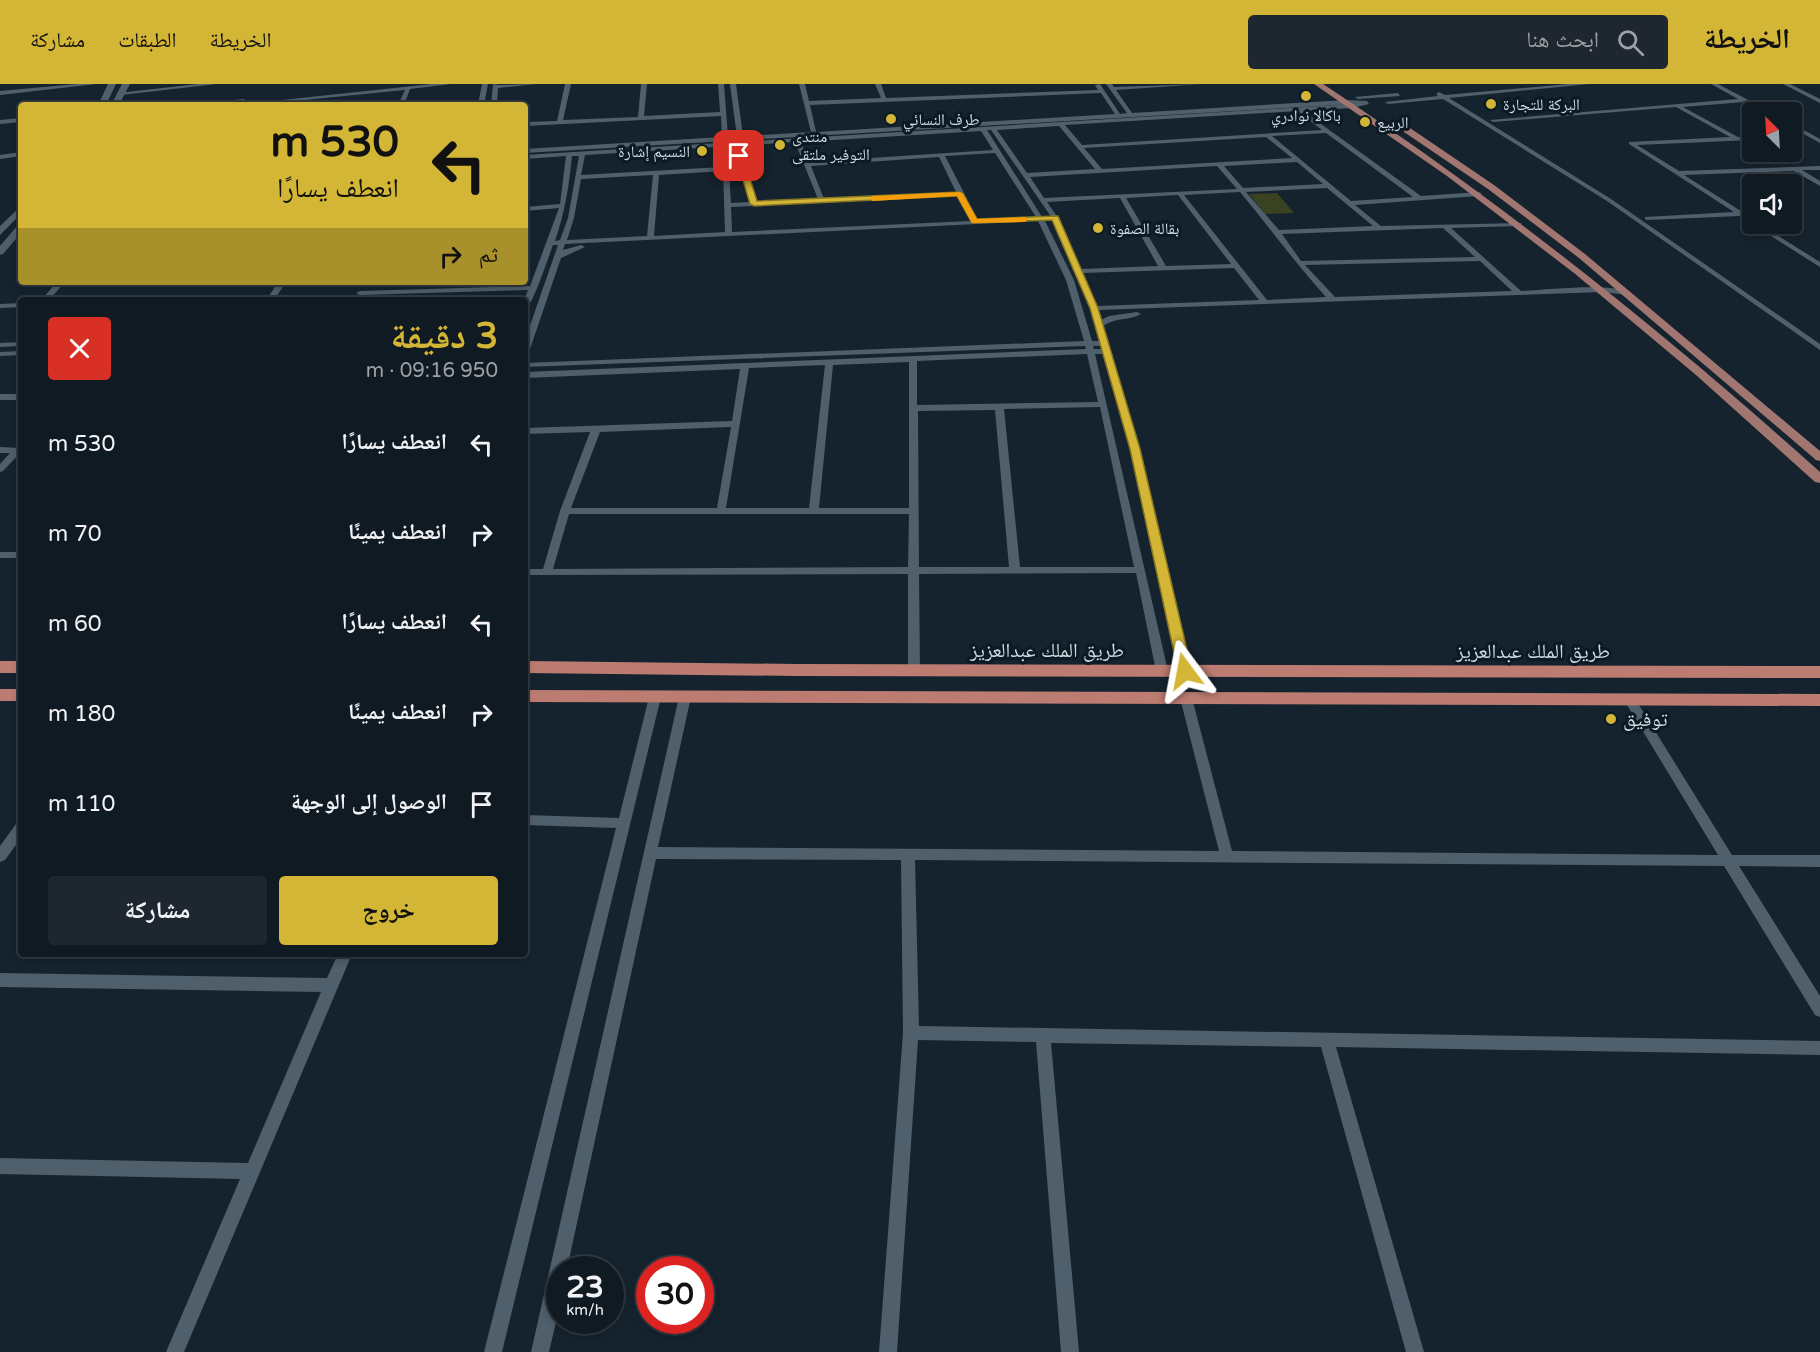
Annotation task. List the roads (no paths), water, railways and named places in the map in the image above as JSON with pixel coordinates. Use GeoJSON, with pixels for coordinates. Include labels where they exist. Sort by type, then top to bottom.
{"type":"FeatureCollection","features":[{"type":"Feature","properties":{"kind":"highway"},"geometry":{"type":"LineString","coordinates":[[0,667],[18,667]]}},
{"type":"Feature","properties":{"kind":"highway","name":"طريق الملك عبدالعزيز"},"geometry":{"type":"LineString","coordinates":[[528,667],[914,671],[1820,672]]}},
{"type":"Feature","properties":{"kind":"highway"},"geometry":{"type":"LineString","coordinates":[[0,695],[18,695]]}},
{"type":"Feature","properties":{"kind":"highway"},"geometry":{"type":"LineString","coordinates":[[528,696],[1820,700]]}},
{"type":"Feature","properties":{"kind":"main road"},"geometry":{"type":"LineString","coordinates":[[103,102],[112,84]]}},
{"type":"Feature","properties":{"kind":"main road"},"geometry":{"type":"LineString","coordinates":[[117,102],[126,84]]}},
{"type":"Feature","properties":{"kind":"main road"},"geometry":{"type":"LineString","coordinates":[[1318,84],[1519,224],[1606,294],[1820,479]]}},
{"type":"Feature","properties":{"kind":"main road"},"geometry":{"type":"LineString","coordinates":[[1349,90],[1540,222],[1628,293],[1820,457]]}},
{"type":"Feature","properties":{"kind":"main road"},"geometry":{"type":"LineString","coordinates":[[0,232],[18,212]]}},
{"type":"Feature","properties":{"kind":"main road"},"geometry":{"type":"LineString","coordinates":[[0,252],[18,231]]}},
{"type":"Feature","properties":{"kind":"street"},"geometry":{"type":"LineString","coordinates":[[0,92],[68,84]]}},
{"type":"Feature","properties":{"kind":"street"},"geometry":{"type":"LineString","coordinates":[[26,88],[93,84]]}},
{"type":"Feature","properties":{"kind":"street"},"geometry":{"type":"LineString","coordinates":[[121,93],[214,84]]}},
{"type":"Feature","properties":{"kind":"street"},"geometry":{"type":"LineString","coordinates":[[234,102],[368,88],[448,84]]}},
{"type":"Feature","properties":{"kind":"street"},"geometry":{"type":"LineString","coordinates":[[482,102],[485,84]]}},
{"type":"Feature","properties":{"kind":"street"},"geometry":{"type":"LineString","coordinates":[[494,102],[497,86],[534,84]]}},
{"type":"Feature","properties":{"kind":"street"},"geometry":{"type":"LineString","coordinates":[[560,122],[568,84]]}},
{"type":"Feature","properties":{"kind":"street"},"geometry":{"type":"LineString","coordinates":[[641,118],[644,84]]}},
{"type":"Feature","properties":{"kind":"street"},"geometry":{"type":"LineString","coordinates":[[721,84],[725,139]]}},
{"type":"Feature","properties":{"kind":"street"},"geometry":{"type":"LineString","coordinates":[[733,84],[737,141],[754,204]]}},
{"type":"Feature","properties":{"kind":"street"},"geometry":{"type":"LineString","coordinates":[[802,84],[814,134]]}},
{"type":"Feature","properties":{"kind":"street"},"geometry":{"type":"LineString","coordinates":[[878,84],[884,100]]}},
{"type":"Feature","properties":{"kind":"street"},"geometry":{"type":"LineString","coordinates":[[1097,84],[1119,116]]}},
{"type":"Feature","properties":{"kind":"street"},"geometry":{"type":"LineString","coordinates":[[1111,86],[1200,84]]}},
{"type":"Feature","properties":{"kind":"street"},"geometry":{"type":"LineString","coordinates":[[1389,102],[1447,95],[1506,84]]}},
{"type":"Feature","properties":{"kind":"street"},"geometry":{"type":"LineString","coordinates":[[528,151],[725,139],[737,141],[797,140],[1299,110],[1349,104],[1362,100],[1528,84]]}},
{"type":"Feature","properties":{"kind":"street"},"geometry":{"type":"LineString","coordinates":[[1362,100],[1586,84]]}},
{"type":"Feature","properties":{"kind":"street"},"geometry":{"type":"LineString","coordinates":[[1714,84],[1748,102]]}},
{"type":"Feature","properties":{"kind":"street"},"geometry":{"type":"LineString","coordinates":[[1786,84],[1820,101]]}},
{"type":"Feature","properties":{"kind":"street"},"geometry":{"type":"LineString","coordinates":[[402,102],[410,86]]}},
{"type":"Feature","properties":{"kind":"street"},"geometry":{"type":"LineString","coordinates":[[1111,86],[1131,115]]}},
{"type":"Feature","properties":{"kind":"street"},"geometry":{"type":"LineString","coordinates":[[269,102],[332,96],[358,89]]}},
{"type":"Feature","properties":{"kind":"street"},"geometry":{"type":"LineString","coordinates":[[807,103],[1027,92],[1103,91]]}},
{"type":"Feature","properties":{"kind":"street"},"geometry":{"type":"LineString","coordinates":[[1447,95],[1494,120],[1647,218],[1733,277]]}},
{"type":"Feature","properties":{"kind":"street"},"geometry":{"type":"LineString","coordinates":[[1447,95],[1609,200],[1820,348]]}},
{"type":"Feature","properties":{"kind":"street"},"geometry":{"type":"LineString","coordinates":[[328,102],[332,96]]}},
{"type":"Feature","properties":{"kind":"street"},"geometry":{"type":"LineString","coordinates":[[1494,120],[1744,100]]}},
{"type":"Feature","properties":{"kind":"street"},"geometry":{"type":"LineString","coordinates":[[528,157],[814,134],[1349,104]]}},
{"type":"Feature","properties":{"kind":"street"},"geometry":{"type":"LineString","coordinates":[[1677,105],[1738,139]]}},
{"type":"Feature","properties":{"kind":"street"},"geometry":{"type":"LineString","coordinates":[[1299,110],[1419,198]]}},
{"type":"Feature","properties":{"kind":"street"},"geometry":{"type":"LineString","coordinates":[[528,124],[723,114]]}},
{"type":"Feature","properties":{"kind":"street"},"geometry":{"type":"LineString","coordinates":[[0,122],[18,120]]}},
{"type":"Feature","properties":{"kind":"street"},"geometry":{"type":"LineString","coordinates":[[1061,124],[1101,171]]}},
{"type":"Feature","properties":{"kind":"street"},"geometry":{"type":"LineString","coordinates":[[993,128],[1057,221],[1094,308],[1135,449],[1185,671]]}},
{"type":"Feature","properties":{"kind":"street"},"geometry":{"type":"LineString","coordinates":[[983,129],[1042,222],[1070,280],[1104,404],[1162,671]]}},
{"type":"Feature","properties":{"kind":"street"},"geometry":{"type":"LineString","coordinates":[[1080,147],[1327,131]]}},
{"type":"Feature","properties":{"kind":"street"},"geometry":{"type":"LineString","coordinates":[[1802,131],[1820,141]]}},
{"type":"Feature","properties":{"kind":"street"},"geometry":{"type":"LineString","coordinates":[[1267,135],[1379,228]]}},
{"type":"Feature","properties":{"kind":"street"},"geometry":{"type":"LineString","coordinates":[[1802,136],[1812,136]]}},
{"type":"Feature","properties":{"kind":"street"},"geometry":{"type":"LineString","coordinates":[[1740,214],[1631,143],[1742,139]]}},
{"type":"Feature","properties":{"kind":"street"},"geometry":{"type":"LineString","coordinates":[[797,140],[822,201]]}},
{"type":"Feature","properties":{"kind":"street"},"geometry":{"type":"LineString","coordinates":[[807,164],[998,151]]}},
{"type":"Feature","properties":{"kind":"street"},"geometry":{"type":"LineString","coordinates":[[529,331],[571,218],[582,153]]}},
{"type":"Feature","properties":{"kind":"street"},"geometry":{"type":"LineString","coordinates":[[0,157],[18,154]]}},
{"type":"Feature","properties":{"kind":"street"},"geometry":{"type":"LineString","coordinates":[[528,301],[551,243],[562,206],[568,154]]}},
{"type":"Feature","properties":{"kind":"street"},"geometry":{"type":"LineString","coordinates":[[940,155],[975,221]]}},
{"type":"Feature","properties":{"kind":"street"},"geometry":{"type":"LineString","coordinates":[[1027,175],[1298,160]]}},
{"type":"Feature","properties":{"kind":"street"},"geometry":{"type":"LineString","coordinates":[[1219,164],[1277,232],[1299,263],[1332,299]]}},
{"type":"Feature","properties":{"kind":"street"},"geometry":{"type":"LineString","coordinates":[[579,177],[744,168]]}},
{"type":"Feature","properties":{"kind":"street"},"geometry":{"type":"LineString","coordinates":[[1678,173],[1820,168]]}},
{"type":"Feature","properties":{"kind":"street"},"geometry":{"type":"LineString","coordinates":[[726,169],[729,234]]}},
{"type":"Feature","properties":{"kind":"street"},"geometry":{"type":"LineString","coordinates":[[1794,169],[1820,184]]}},
{"type":"Feature","properties":{"kind":"street"},"geometry":{"type":"LineString","coordinates":[[650,238],[656,173]]}},
{"type":"Feature","properties":{"kind":"street"},"geometry":{"type":"LineString","coordinates":[[1044,200],[1329,186]]}},
{"type":"Feature","properties":{"kind":"street"},"geometry":{"type":"LineString","coordinates":[[1179,193],[1264,301]]}},
{"type":"Feature","properties":{"kind":"street"},"geometry":{"type":"LineString","coordinates":[[728,205],[960,194]]}},
{"type":"Feature","properties":{"kind":"street"},"geometry":{"type":"LineString","coordinates":[[1349,203],[1479,194]]}},
{"type":"Feature","properties":{"kind":"street"},"geometry":{"type":"LineString","coordinates":[[1122,196],[1163,268]]}},
{"type":"Feature","properties":{"kind":"street"},"geometry":{"type":"LineString","coordinates":[[528,209],[562,206]]}},
{"type":"Feature","properties":{"kind":"street"},"geometry":{"type":"LineString","coordinates":[[1647,218],[1740,214]]}},
{"type":"Feature","properties":{"kind":"street"},"geometry":{"type":"LineString","coordinates":[[551,243],[975,221],[1042,222]]}},
{"type":"Feature","properties":{"kind":"street"},"geometry":{"type":"LineString","coordinates":[[558,257],[565,252],[584,247],[1057,221]]}},
{"type":"Feature","properties":{"kind":"street"},"geometry":{"type":"LineString","coordinates":[[1277,232],[1519,224]]}},
{"type":"Feature","properties":{"kind":"street"},"geometry":{"type":"LineString","coordinates":[[1445,226],[1519,293]]}},
{"type":"Feature","properties":{"kind":"street"},"geometry":{"type":"LineString","coordinates":[[1772,234],[1820,265]]}},
{"type":"Feature","properties":{"kind":"street"},"geometry":{"type":"LineString","coordinates":[[1299,263],[1482,259]]}},
{"type":"Feature","properties":{"kind":"street"},"geometry":{"type":"LineString","coordinates":[[1080,271],[1237,266]]}},
{"type":"Feature","properties":{"kind":"street"},"geometry":{"type":"LineString","coordinates":[[48,297],[58,285]]}},
{"type":"Feature","properties":{"kind":"street"},"geometry":{"type":"LineString","coordinates":[[444,291],[447,285]]}},
{"type":"Feature","properties":{"kind":"street"},"geometry":{"type":"LineString","coordinates":[[358,297],[534,288]]}},
{"type":"Feature","properties":{"kind":"street"},"geometry":{"type":"LineString","coordinates":[[1094,308],[1519,293],[1606,294]]}},
{"type":"Feature","properties":{"kind":"street"},"geometry":{"type":"LineString","coordinates":[[1099,325],[1109,318],[1127,314],[1628,293]]}},
{"type":"Feature","properties":{"kind":"street"},"geometry":{"type":"LineString","coordinates":[[0,306],[18,305]]}},
{"type":"Feature","properties":{"kind":"street"},"geometry":{"type":"LineString","coordinates":[[0,345],[18,344]]}},
{"type":"Feature","properties":{"kind":"street"},"geometry":{"type":"LineString","coordinates":[[528,375],[913,359],[1105,347]]}},
{"type":"Feature","properties":{"kind":"street"},"geometry":{"type":"LineString","coordinates":[[528,365],[1090,348]]}},
{"type":"Feature","properties":{"kind":"street"},"geometry":{"type":"LineString","coordinates":[[0,354],[18,353]]}},
{"type":"Feature","properties":{"kind":"street"},"geometry":{"type":"LineString","coordinates":[[913,359],[914,671]]}},
{"type":"Feature","properties":{"kind":"street"},"geometry":{"type":"LineString","coordinates":[[814,511],[830,363]]}},
{"type":"Feature","properties":{"kind":"street"},"geometry":{"type":"LineString","coordinates":[[721,511],[745,366]]}},
{"type":"Feature","properties":{"kind":"street"},"geometry":{"type":"LineString","coordinates":[[0,397],[18,396]]}},
{"type":"Feature","properties":{"kind":"street"},"geometry":{"type":"LineString","coordinates":[[913,408],[1104,404]]}},
{"type":"Feature","properties":{"kind":"street"},"geometry":{"type":"LineString","coordinates":[[999,407],[1015,571]]}},
{"type":"Feature","properties":{"kind":"street"},"geometry":{"type":"LineString","coordinates":[[528,431],[736,424]]}},
{"type":"Feature","properties":{"kind":"street"},"geometry":{"type":"LineString","coordinates":[[547,572],[565,511],[596,429]]}},
{"type":"Feature","properties":{"kind":"street"},"geometry":{"type":"LineString","coordinates":[[0,450],[18,450]]}},
{"type":"Feature","properties":{"kind":"street"},"geometry":{"type":"LineString","coordinates":[[0,469],[18,452]]}},
{"type":"Feature","properties":{"kind":"street"},"geometry":{"type":"LineString","coordinates":[[565,511],[913,511]]}},
{"type":"Feature","properties":{"kind":"street"},"geometry":{"type":"LineString","coordinates":[[0,555],[18,555]]}},
{"type":"Feature","properties":{"kind":"street"},"geometry":{"type":"LineString","coordinates":[[528,572],[1140,570]]}},
{"type":"Feature","properties":{"kind":"street"},"geometry":{"type":"LineString","coordinates":[[493,1352],[655,697]]}},
{"type":"Feature","properties":{"kind":"street"},"geometry":{"type":"LineString","coordinates":[[540,1352],[685,697]]}},
{"type":"Feature","properties":{"kind":"street"},"geometry":{"type":"LineString","coordinates":[[1185,698],[1227,857]]}},
{"type":"Feature","properties":{"kind":"street"},"geometry":{"type":"LineString","coordinates":[[1630,700],[1820,1010]]}},
{"type":"Feature","properties":{"kind":"street"},"geometry":{"type":"LineString","coordinates":[[528,820],[624,823]]}},
{"type":"Feature","properties":{"kind":"street"},"geometry":{"type":"LineString","coordinates":[[0,856],[18,832]]}},
{"type":"Feature","properties":{"kind":"street"},"geometry":{"type":"LineString","coordinates":[[650,853],[1820,861]]}},
{"type":"Feature","properties":{"kind":"street"},"geometry":{"type":"LineString","coordinates":[[888,1352],[911,1033],[908,854]]}},
{"type":"Feature","properties":{"kind":"street"},"geometry":{"type":"LineString","coordinates":[[176,1352],[344,957]]}},
{"type":"Feature","properties":{"kind":"street"},"geometry":{"type":"LineString","coordinates":[[0,980],[331,986]]}},
{"type":"Feature","properties":{"kind":"street"},"geometry":{"type":"LineString","coordinates":[[911,1033],[1327,1042],[1820,1048]]}},
{"type":"Feature","properties":{"kind":"street"},"geometry":{"type":"LineString","coordinates":[[1043,1036],[1070,1352]]}},
{"type":"Feature","properties":{"kind":"street"},"geometry":{"type":"LineString","coordinates":[[1327,1042],[1415,1352]]}},
{"type":"Feature","properties":{"kind":"street"},"geometry":{"type":"LineString","coordinates":[[0,1166],[252,1171]]}},
{"type":"Feature","properties":{"kind":"place","name":"باكالا نوادري"},"geometry":{"type":"Point","coordinates":[1306,96]}},
{"type":"Feature","properties":{"kind":"place","name":"البركة للتجارة"},"geometry":{"type":"Point","coordinates":[1491,104]}},
{"type":"Feature","properties":{"kind":"place","name":"طرف النسائي"},"geometry":{"type":"Point","coordinates":[891,119]}},
{"type":"Feature","properties":{"kind":"place","name":"الربيع"},"geometry":{"type":"Point","coordinates":[1365,122]}},
{"type":"Feature","properties":{"kind":"place","name":"منتدى التوفير ملتقى"},"geometry":{"type":"Point","coordinates":[780,145]}},
{"type":"Feature","properties":{"kind":"place","name":"النسيم إشارة"},"geometry":{"type":"Point","coordinates":[702,151]}},
{"type":"Feature","properties":{"kind":"place","name":"بقالة الصفوة"},"geometry":{"type":"Point","coordinates":[1098,228]}},
{"type":"Feature","properties":{"kind":"place","name":"توفيق"},"geometry":{"type":"Point","coordinates":[1611,719]}}]}
